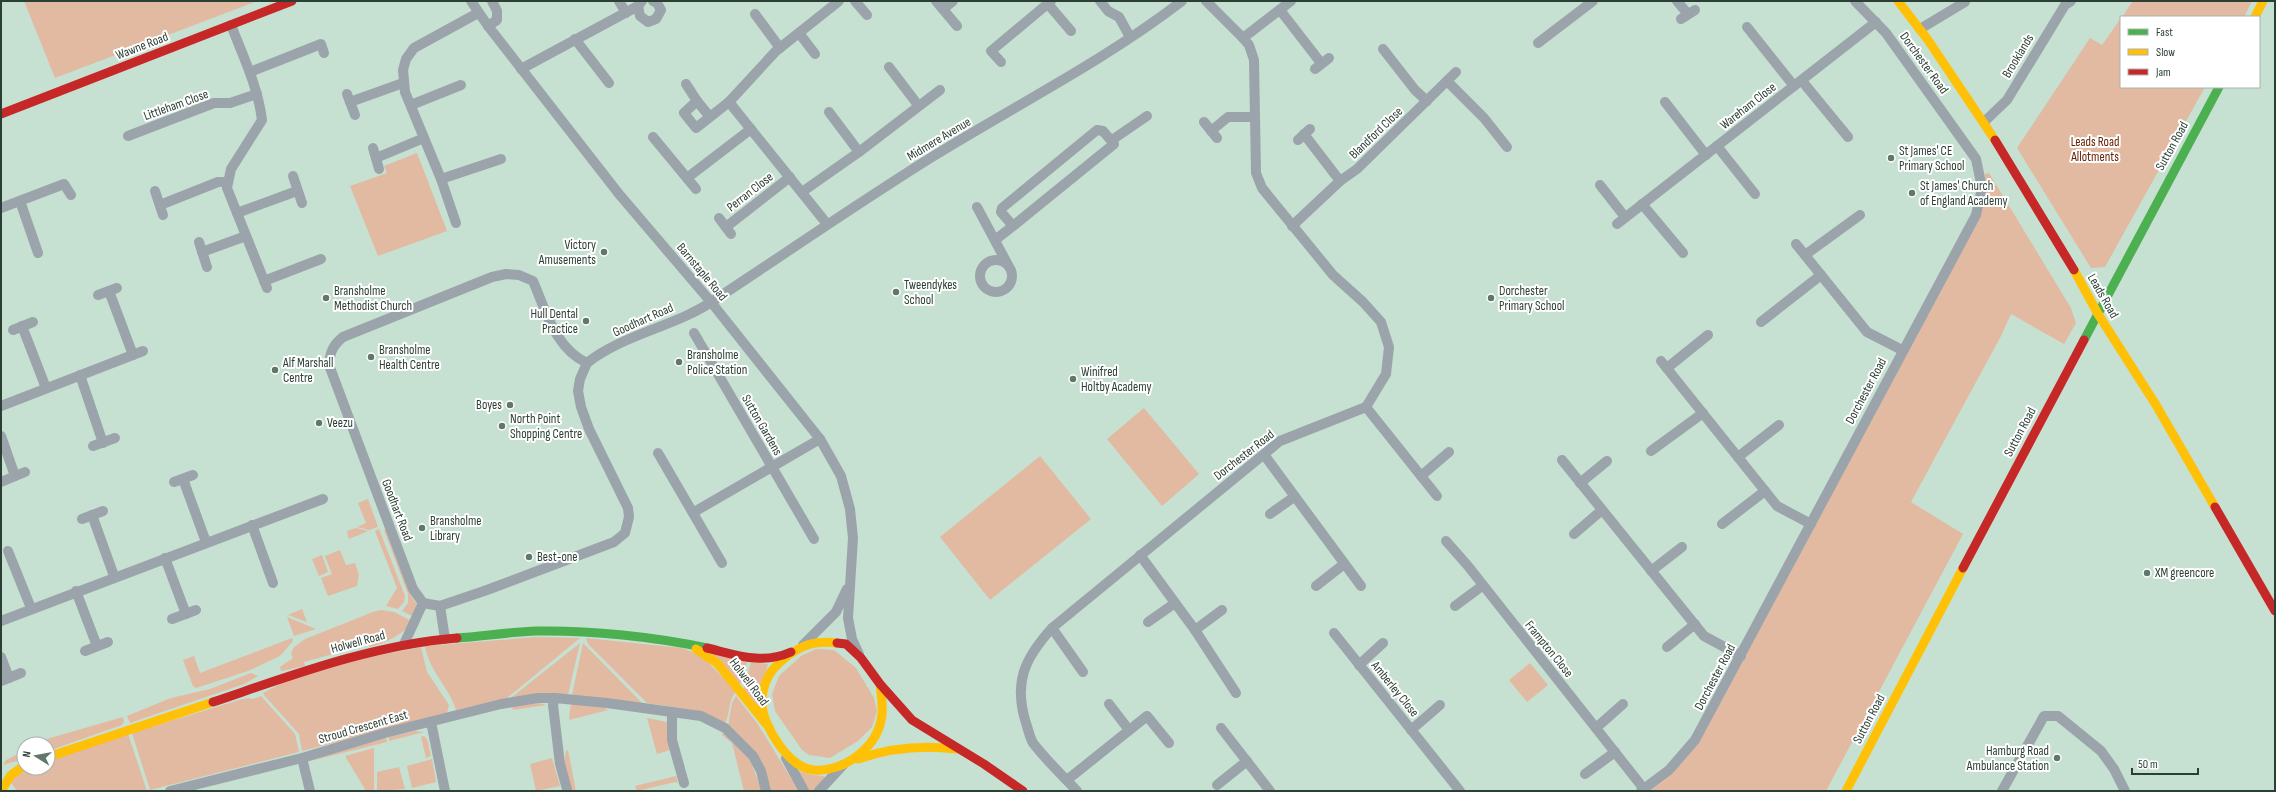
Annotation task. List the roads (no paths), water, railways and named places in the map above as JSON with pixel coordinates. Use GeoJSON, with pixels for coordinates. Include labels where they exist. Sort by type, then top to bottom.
{"type":"FeatureCollection","features":[{"type":"Feature","properties":{"kind":"street","name":"Barnstaple Road"},"geometry":{"type":"LineString","coordinates":[[471,1],[488,26],[620,194],[711,302],[820,439],[841,476],[850,508],[853,538],[848,585],[848,618],[852,639],[861,658]]}},
{"type":"Feature","properties":{"kind":"street"},"geometry":{"type":"LineString","coordinates":[[488,26],[497,20],[497,11],[492,1]]}},
{"type":"Feature","properties":{"kind":"street"},"geometry":{"type":"LineString","coordinates":[[619,1],[626,13]]}},
{"type":"Feature","properties":{"kind":"street"},"geometry":{"type":"LineString","coordinates":[[640,4],[640,16],[648,22],[656,19],[661,10],[657,3],[653,1]]}},
{"type":"Feature","properties":{"kind":"street"},"geometry":{"type":"LineString","coordinates":[[697,101],[684,113],[696,128],[729,102],[780,48],[839,1]]}},
{"type":"Feature","properties":{"kind":"street"},"geometry":{"type":"LineString","coordinates":[[855,1],[867,15]]}},
{"type":"Feature","properties":{"kind":"street"},"geometry":{"type":"LineString","coordinates":[[936,1],[957,26]]}},
{"type":"Feature","properties":{"kind":"street"},"geometry":{"type":"LineString","coordinates":[[943,9],[953,1]]}},
{"type":"Feature","properties":{"kind":"street"},"geometry":{"type":"LineString","coordinates":[[1100,1],[1108,11],[1119,17],[1130,37]]}},
{"type":"Feature","properties":{"kind":"street","name":"Midmere Avenue"},"geometry":{"type":"LineString","coordinates":[[711,302],[827,224],[932,157],[1077,71],[1182,1]]}},
{"type":"Feature","properties":{"kind":"street"},"geometry":{"type":"LineString","coordinates":[[1206,1],[1249,45],[1254,60],[1256,173],[1262,188],[1333,275],[1382,322],[1387,335],[1389,361],[1386,374],[1366,407],[1437,496]]}},
{"type":"Feature","properties":{"kind":"street"},"geometry":{"type":"LineString","coordinates":[[1243,38],[1292,1]]}},
{"type":"Feature","properties":{"kind":"street"},"geometry":{"type":"LineString","coordinates":[[1538,44],[1593,1]]}},
{"type":"Feature","properties":{"kind":"street"},"geometry":{"type":"LineString","coordinates":[[1677,1],[1688,14]]}},
{"type":"Feature","properties":{"kind":"street","name":"Dorchester Road"},"geometry":{"type":"LineString","coordinates":[[1642,790],[1669,770],[1695,740],[1741,656],[1902,350],[1976,215],[1982,188],[1976,158],[1886,33],[1855,1]]}},
{"type":"Feature","properties":{"kind":"street","name":"Leads Road"},"geometry":{"type":"LineString","coordinates":[[1898,1],[1920,29],[1984,122],[2068,259],[2098,314],[2156,405],[2275,610]]}},
{"type":"Feature","properties":{"kind":"street","name":"Brooklands"},"geometry":{"type":"LineString","coordinates":[[1984,122],[2007,100],[2065,5],[2071,1]]}},
{"type":"Feature","properties":{"kind":"street"},"geometry":{"type":"LineString","coordinates":[[2256,16],[2263,1]]}},
{"type":"Feature","properties":{"kind":"street","name":"Wawne Road"},"geometry":{"type":"LineString","coordinates":[[1,114],[288,2]]}},
{"type":"Feature","properties":{"kind":"street"},"geometry":{"type":"LineString","coordinates":[[1001,62],[991,51],[1049,3],[1071,31]]}},
{"type":"Feature","properties":{"kind":"street"},"geometry":{"type":"LineString","coordinates":[[1920,29],[1958,3]]}},
{"type":"Feature","properties":{"kind":"street"},"geometry":{"type":"LineString","coordinates":[[522,69],[640,4]]}},
{"type":"Feature","properties":{"kind":"street"},"geometry":{"type":"LineString","coordinates":[[1280,10],[1322,63]]}},
{"type":"Feature","properties":{"kind":"street"},"geometry":{"type":"LineString","coordinates":[[456,223],[441,179],[410,104],[403,83],[405,61],[414,48],[478,13]]}},
{"type":"Feature","properties":{"kind":"street"},"geometry":{"type":"LineString","coordinates":[[755,14],[780,48]]}},
{"type":"Feature","properties":{"kind":"street","name":"Wareham Close"},"geometry":{"type":"LineString","coordinates":[[1617,224],[1876,22]]}},
{"type":"Feature","properties":{"kind":"street"},"geometry":{"type":"LineString","coordinates":[[231,25],[250,72],[257,94],[262,120],[231,169],[227,182],[227,188],[266,285],[322,259]]}},
{"type":"Feature","properties":{"kind":"street","name":"Wareham Close"},"geometry":{"type":"LineString","coordinates":[[1748,27],[1848,137]]}},
{"type":"Feature","properties":{"kind":"street"},"geometry":{"type":"LineString","coordinates":[[799,33],[815,54]]}},
{"type":"Feature","properties":{"kind":"street"},"geometry":{"type":"LineString","coordinates":[[575,39],[609,83]]}},
{"type":"Feature","properties":{"kind":"street"},"geometry":{"type":"LineString","coordinates":[[250,72],[321,44],[324,53]]}},
{"type":"Feature","properties":{"kind":"street"},"geometry":{"type":"LineString","coordinates":[[1383,49],[1415,90],[1427,101]]}},
{"type":"Feature","properties":{"kind":"street"},"geometry":{"type":"LineString","coordinates":[[889,67],[918,105]]}},
{"type":"Feature","properties":{"kind":"street","name":"Blandford Close"},"geometry":{"type":"LineString","coordinates":[[1292,226],[1340,181],[1357,169],[1456,72]]}},
{"type":"Feature","properties":{"kind":"street"},"geometry":{"type":"LineString","coordinates":[[1447,81],[1484,118],[1507,147]]}},
{"type":"Feature","properties":{"kind":"street"},"geometry":{"type":"LineString","coordinates":[[355,115],[349,98],[403,83]]}},
{"type":"Feature","properties":{"kind":"street"},"geometry":{"type":"LineString","coordinates":[[686,84],[710,117]]}},
{"type":"Feature","properties":{"kind":"street"},"geometry":{"type":"LineString","coordinates":[[410,104],[461,85]]}},
{"type":"Feature","properties":{"kind":"street","name":"Sutton Road"},"geometry":{"type":"LineString","coordinates":[[1846,791],[2218,88]]}},
{"type":"Feature","properties":{"kind":"street"},"geometry":{"type":"LineString","coordinates":[[802,192],[859,152],[918,105],[940,90]]}},
{"type":"Feature","properties":{"kind":"street","name":"Littleham Close"},"geometry":{"type":"LineString","coordinates":[[128,136],[214,103],[230,103],[257,94]]}},
{"type":"Feature","properties":{"kind":"street","name":"Perran Close"},"geometry":{"type":"LineString","coordinates":[[729,102],[827,224]]}},
{"type":"Feature","properties":{"kind":"street"},"geometry":{"type":"LineString","coordinates":[[1665,102],[1706,155]]}},
{"type":"Feature","properties":{"kind":"street"},"geometry":{"type":"LineString","coordinates":[[829,112],[859,152]]}},
{"type":"Feature","properties":{"kind":"street"},"geometry":{"type":"LineString","coordinates":[[1112,140],[1147,116]]}},
{"type":"Feature","properties":{"kind":"street"},"geometry":{"type":"LineString","coordinates":[[1204,122],[1214,134],[1228,117],[1254,117]]}},
{"type":"Feature","properties":{"kind":"street"},"geometry":{"type":"LineString","coordinates":[[687,178],[751,129]]}},
{"type":"Feature","properties":{"kind":"street"},"geometry":{"type":"LineString","coordinates":[[995,240],[1013,226],[1114,144],[1112,140],[1103,131],[1097,130],[1002,208],[1001,212],[1013,226]]}},
{"type":"Feature","properties":{"kind":"street"},"geometry":{"type":"LineString","coordinates":[[1304,134],[1340,181]]}},
{"type":"Feature","properties":{"kind":"street"},"geometry":{"type":"LineString","coordinates":[[653,137],[696,190]]}},
{"type":"Feature","properties":{"kind":"street"},"geometry":{"type":"LineString","coordinates":[[380,169],[374,153],[424,138]]}},
{"type":"Feature","properties":{"kind":"street","name":"Wareham Close"},"geometry":{"type":"LineString","coordinates":[[1717,146],[1755,194]]}},
{"type":"Feature","properties":{"kind":"street"},"geometry":{"type":"LineString","coordinates":[[441,179],[501,159]]}},
{"type":"Feature","properties":{"kind":"street"},"geometry":{"type":"LineString","coordinates":[[293,176],[302,203]]}},
{"type":"Feature","properties":{"kind":"street","name":"Perran Close"},"geometry":{"type":"LineString","coordinates":[[719,218],[728,231],[790,178]]}},
{"type":"Feature","properties":{"kind":"street"},"geometry":{"type":"LineString","coordinates":[[160,204],[218,182],[227,182]]}},
{"type":"Feature","properties":{"kind":"street"},"geometry":{"type":"LineString","coordinates":[[1,208],[64,184],[71,195]]}},
{"type":"Feature","properties":{"kind":"street"},"geometry":{"type":"LineString","coordinates":[[1600,185],[1626,217]]}},
{"type":"Feature","properties":{"kind":"street"},"geometry":{"type":"LineString","coordinates":[[155,191],[163,216]]}},
{"type":"Feature","properties":{"kind":"street"},"geometry":{"type":"LineString","coordinates":[[237,213],[297,191]]}},
{"type":"Feature","properties":{"kind":"street"},"geometry":{"type":"LineString","coordinates":[[20,201],[38,253]]}},
{"type":"Feature","properties":{"kind":"street"},"geometry":{"type":"LineString","coordinates":[[1642,204],[1683,253]]}},
{"type":"Feature","properties":{"kind":"street"},"geometry":{"type":"LineString","coordinates":[[977,207],[1008,265]]}},
{"type":"Feature","properties":{"kind":"street"},"geometry":{"type":"LineString","coordinates":[[1805,255],[1860,215]]}},
{"type":"Feature","properties":{"kind":"street"},"geometry":{"type":"LineString","coordinates":[[207,267],[201,247],[246,236]]}},
{"type":"Feature","properties":{"kind":"street"},"geometry":{"type":"LineString","coordinates":[[1796,244],[1867,332],[1902,350]]}},
{"type":"Feature","properties":{"kind":"street","name":"Goodhart Road"},"geometry":{"type":"LineString","coordinates":[[423,603],[413,589],[329,365],[330,353],[335,344],[343,337],[372,325],[492,277],[506,274],[519,275],[533,281],[558,339],[577,358],[587,363],[602,351],[674,321],[711,302]]}},
{"type":"Feature","properties":{"kind":"street"},"geometry":{"type":"LineString","coordinates":[[1761,322],[1821,275]]}},
{"type":"Feature","properties":{"kind":"street"},"geometry":{"type":"LineString","coordinates":[[98,295],[113,290],[133,355]]}},
{"type":"Feature","properties":{"kind":"street"},"geometry":{"type":"LineString","coordinates":[[33,322],[17,328],[46,388]]}},
{"type":"Feature","properties":{"kind":"street","name":"Sutton Gardens"},"geometry":{"type":"LineString","coordinates":[[694,333],[814,540]]}},
{"type":"Feature","properties":{"kind":"street"},"geometry":{"type":"LineString","coordinates":[[1708,335],[1664,365],[1777,506],[1811,524]]}},
{"type":"Feature","properties":{"kind":"street"},"geometry":{"type":"LineString","coordinates":[[1,406],[143,351]]}},
{"type":"Feature","properties":{"kind":"street"},"geometry":{"type":"LineString","coordinates":[[404,644],[423,603],[440,606],[487,590],[614,542],[625,533],[629,517],[628,508],[589,429],[581,407],[578,391],[580,379],[587,363]]}},
{"type":"Feature","properties":{"kind":"street"},"geometry":{"type":"LineString","coordinates":[[80,375],[103,442]]}},
{"type":"Feature","properties":{"kind":"street","name":"Dorchester Road"},"geometry":{"type":"LineString","coordinates":[[1077,791],[1032,742],[1022,709],[1021,685],[1027,661],[1035,647],[1052,628],[1140,555],[1265,456],[1280,441],[1366,407]]}},
{"type":"Feature","properties":{"kind":"street"},"geometry":{"type":"LineString","coordinates":[[1652,451],[1703,413]]}},
{"type":"Feature","properties":{"kind":"street"},"geometry":{"type":"LineString","coordinates":[[1738,457],[1779,425]]}},
{"type":"Feature","properties":{"kind":"street"},"geometry":{"type":"LineString","coordinates":[[1,436],[15,476]]}},
{"type":"Feature","properties":{"kind":"street"},"geometry":{"type":"LineString","coordinates":[[93,446],[115,438]]}},
{"type":"Feature","properties":{"kind":"street","name":"Sutton Gardens"},"geometry":{"type":"LineString","coordinates":[[694,512],[820,439]]}},
{"type":"Feature","properties":{"kind":"street"},"geometry":{"type":"LineString","coordinates":[[1420,476],[1449,452]]}},
{"type":"Feature","properties":{"kind":"street"},"geometry":{"type":"LineString","coordinates":[[658,453],[694,512],[722,563]]}},
{"type":"Feature","properties":{"kind":"street"},"geometry":{"type":"LineString","coordinates":[[1265,456],[1361,586]]}},
{"type":"Feature","properties":{"kind":"street"},"geometry":{"type":"LineString","coordinates":[[1562,461],[1704,636],[1741,656]]}},
{"type":"Feature","properties":{"kind":"street"},"geometry":{"type":"LineString","coordinates":[[1580,483],[1607,461]]}},
{"type":"Feature","properties":{"kind":"street"},"geometry":{"type":"LineString","coordinates":[[1,482],[25,472]]}},
{"type":"Feature","properties":{"kind":"street"},"geometry":{"type":"LineString","coordinates":[[183,479],[206,542]]}},
{"type":"Feature","properties":{"kind":"street"},"geometry":{"type":"LineString","coordinates":[[1722,524],[1765,491]]}},
{"type":"Feature","properties":{"kind":"street"},"geometry":{"type":"LineString","coordinates":[[1270,514],[1294,497]]}},
{"type":"Feature","properties":{"kind":"street"},"geometry":{"type":"LineString","coordinates":[[1,621],[114,576],[322,499]]}},
{"type":"Feature","properties":{"kind":"street"},"geometry":{"type":"LineString","coordinates":[[1574,534],[1602,510]]}},
{"type":"Feature","properties":{"kind":"street"},"geometry":{"type":"LineString","coordinates":[[82,519],[103,511]]}},
{"type":"Feature","properties":{"kind":"street"},"geometry":{"type":"LineString","coordinates":[[92,515],[114,576]]}},
{"type":"Feature","properties":{"kind":"street"},"geometry":{"type":"LineString","coordinates":[[252,525],[274,582]]}},
{"type":"Feature","properties":{"kind":"street","name":"Frampton Close"},"geometry":{"type":"LineString","coordinates":[[1446,541],[1468,566],[1482,586],[1615,752],[1642,790]]}},
{"type":"Feature","properties":{"kind":"street"},"geometry":{"type":"LineString","coordinates":[[1652,571],[1682,547]]}},
{"type":"Feature","properties":{"kind":"street"},"geometry":{"type":"LineString","coordinates":[[8,551],[31,608]]}},
{"type":"Feature","properties":{"kind":"street"},"geometry":{"type":"LineString","coordinates":[[1140,555],[1195,630],[1236,693]]}},
{"type":"Feature","properties":{"kind":"street"},"geometry":{"type":"LineString","coordinates":[[165,558],[191,612],[172,619]]}},
{"type":"Feature","properties":{"kind":"street"},"geometry":{"type":"LineString","coordinates":[[1316,586],[1344,564]]}},
{"type":"Feature","properties":{"kind":"street","name":"Barnstaple Road"},"geometry":{"type":"LineString","coordinates":[[803,645],[836,612],[848,585]]}},
{"type":"Feature","properties":{"kind":"street"},"geometry":{"type":"LineString","coordinates":[[1455,606],[1482,586]]}},
{"type":"Feature","properties":{"kind":"street"},"geometry":{"type":"LineString","coordinates":[[76,592],[97,646]]}},
{"type":"Feature","properties":{"kind":"street"},"geometry":{"type":"LineString","coordinates":[[1148,622],[1175,603]]}},
{"type":"Feature","properties":{"kind":"street"},"geometry":{"type":"LineString","coordinates":[[440,606],[445,639]]}},
{"type":"Feature","properties":{"kind":"street"},"geometry":{"type":"LineString","coordinates":[[1195,630],[1222,610]]}},
{"type":"Feature","properties":{"kind":"street"},"geometry":{"type":"LineString","coordinates":[[1667,647],[1695,624]]}},
{"type":"Feature","properties":{"kind":"street"},"geometry":{"type":"LineString","coordinates":[[1052,628],[1083,672]]}},
{"type":"Feature","properties":{"kind":"street","name":"Holwell Road"},"geometry":{"type":"LineString","coordinates":[[56,754],[301,672],[371,651],[404,644],[445,639],[536,632],[575,632],[688,644],[761,660],[778,658],[791,652]]}},
{"type":"Feature","properties":{"kind":"street","name":"Amberley Close"},"geometry":{"type":"LineString","coordinates":[[1334,633],[1460,791]]}},
{"type":"Feature","properties":{"kind":"street"},"geometry":{"type":"LineString","coordinates":[[85,651],[108,642]]}},
{"type":"Feature","properties":{"kind":"street"},"geometry":{"type":"LineString","coordinates":[[804,791],[768,725],[762,704],[764,685],[774,668],[791,652],[803,645],[829,642],[846,644],[861,658],[880,684],[912,720],[962,750],[1023,791]]}},
{"type":"Feature","properties":{"kind":"street","name":"Amberley Close"},"geometry":{"type":"LineString","coordinates":[[1359,665],[1383,643]]}},
{"type":"Feature","properties":{"kind":"street","name":"Holwell Road"},"geometry":{"type":"LineString","coordinates":[[688,644],[716,662],[740,689],[755,714],[768,725]]}},
{"type":"Feature","properties":{"kind":"street"},"geometry":{"type":"LineString","coordinates":[[1,657],[5,679],[21,673]]}},
{"type":"Feature","properties":{"kind":"street"},"geometry":{"type":"LineString","coordinates":[[854,760],[875,738],[882,715],[880,684]]}},
{"type":"Feature","properties":{"kind":"street"},"geometry":{"type":"LineString","coordinates":[[555,698],[553,705],[560,764],[567,790]]}},
{"type":"Feature","properties":{"kind":"street","name":"Stroud Crescent East"},"geometry":{"type":"LineString","coordinates":[[170,791],[186,789],[302,758],[385,733],[510,702],[555,698],[701,716],[725,728],[753,756],[761,771],[766,791]]}},
{"type":"Feature","properties":{"kind":"street"},"geometry":{"type":"LineString","coordinates":[[1109,704],[1129,730]]}},
{"type":"Feature","properties":{"kind":"street"},"geometry":{"type":"LineString","coordinates":[[1596,728],[1624,704]]}},
{"type":"Feature","properties":{"kind":"street","name":"Amberley Close"},"geometry":{"type":"LineString","coordinates":[[1412,730],[1440,705]]}},
{"type":"Feature","properties":{"kind":"street"},"geometry":{"type":"LineString","coordinates":[[672,712],[672,740],[684,783]]}},
{"type":"Feature","properties":{"kind":"street"},"geometry":{"type":"LineString","coordinates":[[1066,780],[1148,716],[1169,743]]}},
{"type":"Feature","properties":{"kind":"street"},"geometry":{"type":"LineString","coordinates":[[2002,791],[2044,716],[2058,716],[2101,751],[2114,769],[2125,791]]}},
{"type":"Feature","properties":{"kind":"street"},"geometry":{"type":"LineString","coordinates":[[431,722],[445,791]]}},
{"type":"Feature","properties":{"kind":"street"},"geometry":{"type":"LineString","coordinates":[[1221,728],[1270,791]]}},
{"type":"Feature","properties":{"kind":"street"},"geometry":{"type":"LineString","coordinates":[[779,747],[795,762],[812,770],[843,765],[878,751],[942,747],[962,750]]}},
{"type":"Feature","properties":{"kind":"street"},"geometry":{"type":"LineString","coordinates":[[1585,774],[1615,752]]}},
{"type":"Feature","properties":{"kind":"street"},"geometry":{"type":"LineString","coordinates":[[302,758],[310,791]]}},
{"type":"Feature","properties":{"kind":"street"},"geometry":{"type":"LineString","coordinates":[[1217,785],[1247,761]]}},
{"type":"Feature","properties":{"kind":"street"},"geometry":{"type":"LineString","coordinates":[[819,791],[843,765]]}},
{"type":"Feature","properties":{"kind":"street"},"geometry":{"type":"LineString","coordinates":[[1,769],[16,766]]}},
{"type":"Feature","properties":{"kind":"street"},"geometry":{"type":"LineString","coordinates":[[1,790],[11,775],[16,771]]}},
{"type":"Feature","properties":{"kind":"place","name":"St James' CE Primary School"},"geometry":{"type":"Point","coordinates":[1891,158]}},
{"type":"Feature","properties":{"kind":"place","name":"St James' Church of England Academy"},"geometry":{"type":"Point","coordinates":[1912,193]}},
{"type":"Feature","properties":{"kind":"place","name":"Victory Amusements"},"geometry":{"type":"Point","coordinates":[604,252]}},
{"type":"Feature","properties":{"kind":"place","name":"Tweendykes School"},"geometry":{"type":"Point","coordinates":[896,292]}},
{"type":"Feature","properties":{"kind":"place","name":"Bransholme Methodist Church"},"geometry":{"type":"Point","coordinates":[326,298]}},
{"type":"Feature","properties":{"kind":"place","name":"Dorchester Primary School"},"geometry":{"type":"Point","coordinates":[1491,298]}},
{"type":"Feature","properties":{"kind":"place","name":"Hull Dental Practice"},"geometry":{"type":"Point","coordinates":[586,321]}},
{"type":"Feature","properties":{"kind":"place","name":"Bransholme Health Centre"},"geometry":{"type":"Point","coordinates":[371,357]}},
{"type":"Feature","properties":{"kind":"place","name":"Bransholme Police Station"},"geometry":{"type":"Point","coordinates":[679,362]}},
{"type":"Feature","properties":{"kind":"place","name":"Alf Marshall Centre"},"geometry":{"type":"Point","coordinates":[275,370]}},
{"type":"Feature","properties":{"kind":"place","name":"Winifred Holtby Academy"},"geometry":{"type":"Point","coordinates":[1073,379]}},
{"type":"Feature","properties":{"kind":"place","name":"Boyes"},"geometry":{"type":"Point","coordinates":[510,405]}},
{"type":"Feature","properties":{"kind":"place","name":"Veezu"},"geometry":{"type":"Point","coordinates":[319,423]}},
{"type":"Feature","properties":{"kind":"place","name":"North Point Shopping Centre"},"geometry":{"type":"Point","coordinates":[502,426]}},
{"type":"Feature","properties":{"kind":"place","name":"Bransholme Library"},"geometry":{"type":"Point","coordinates":[422,528]}},
{"type":"Feature","properties":{"kind":"place","name":"Best-one"},"geometry":{"type":"Point","coordinates":[529,557]}},
{"type":"Feature","properties":{"kind":"place","name":"XM greencore"},"geometry":{"type":"Point","coordinates":[2147,573]}},
{"type":"Feature","properties":{"kind":"place","name":"Hamburg Road Ambulance Station"},"geometry":{"type":"Point","coordinates":[2057,758]}},
{"type":"Feature","properties":{"kind":"park label","name":"Leads Road Allotments"},"geometry":{"type":"Point","coordinates":[2095,150]}}]}
